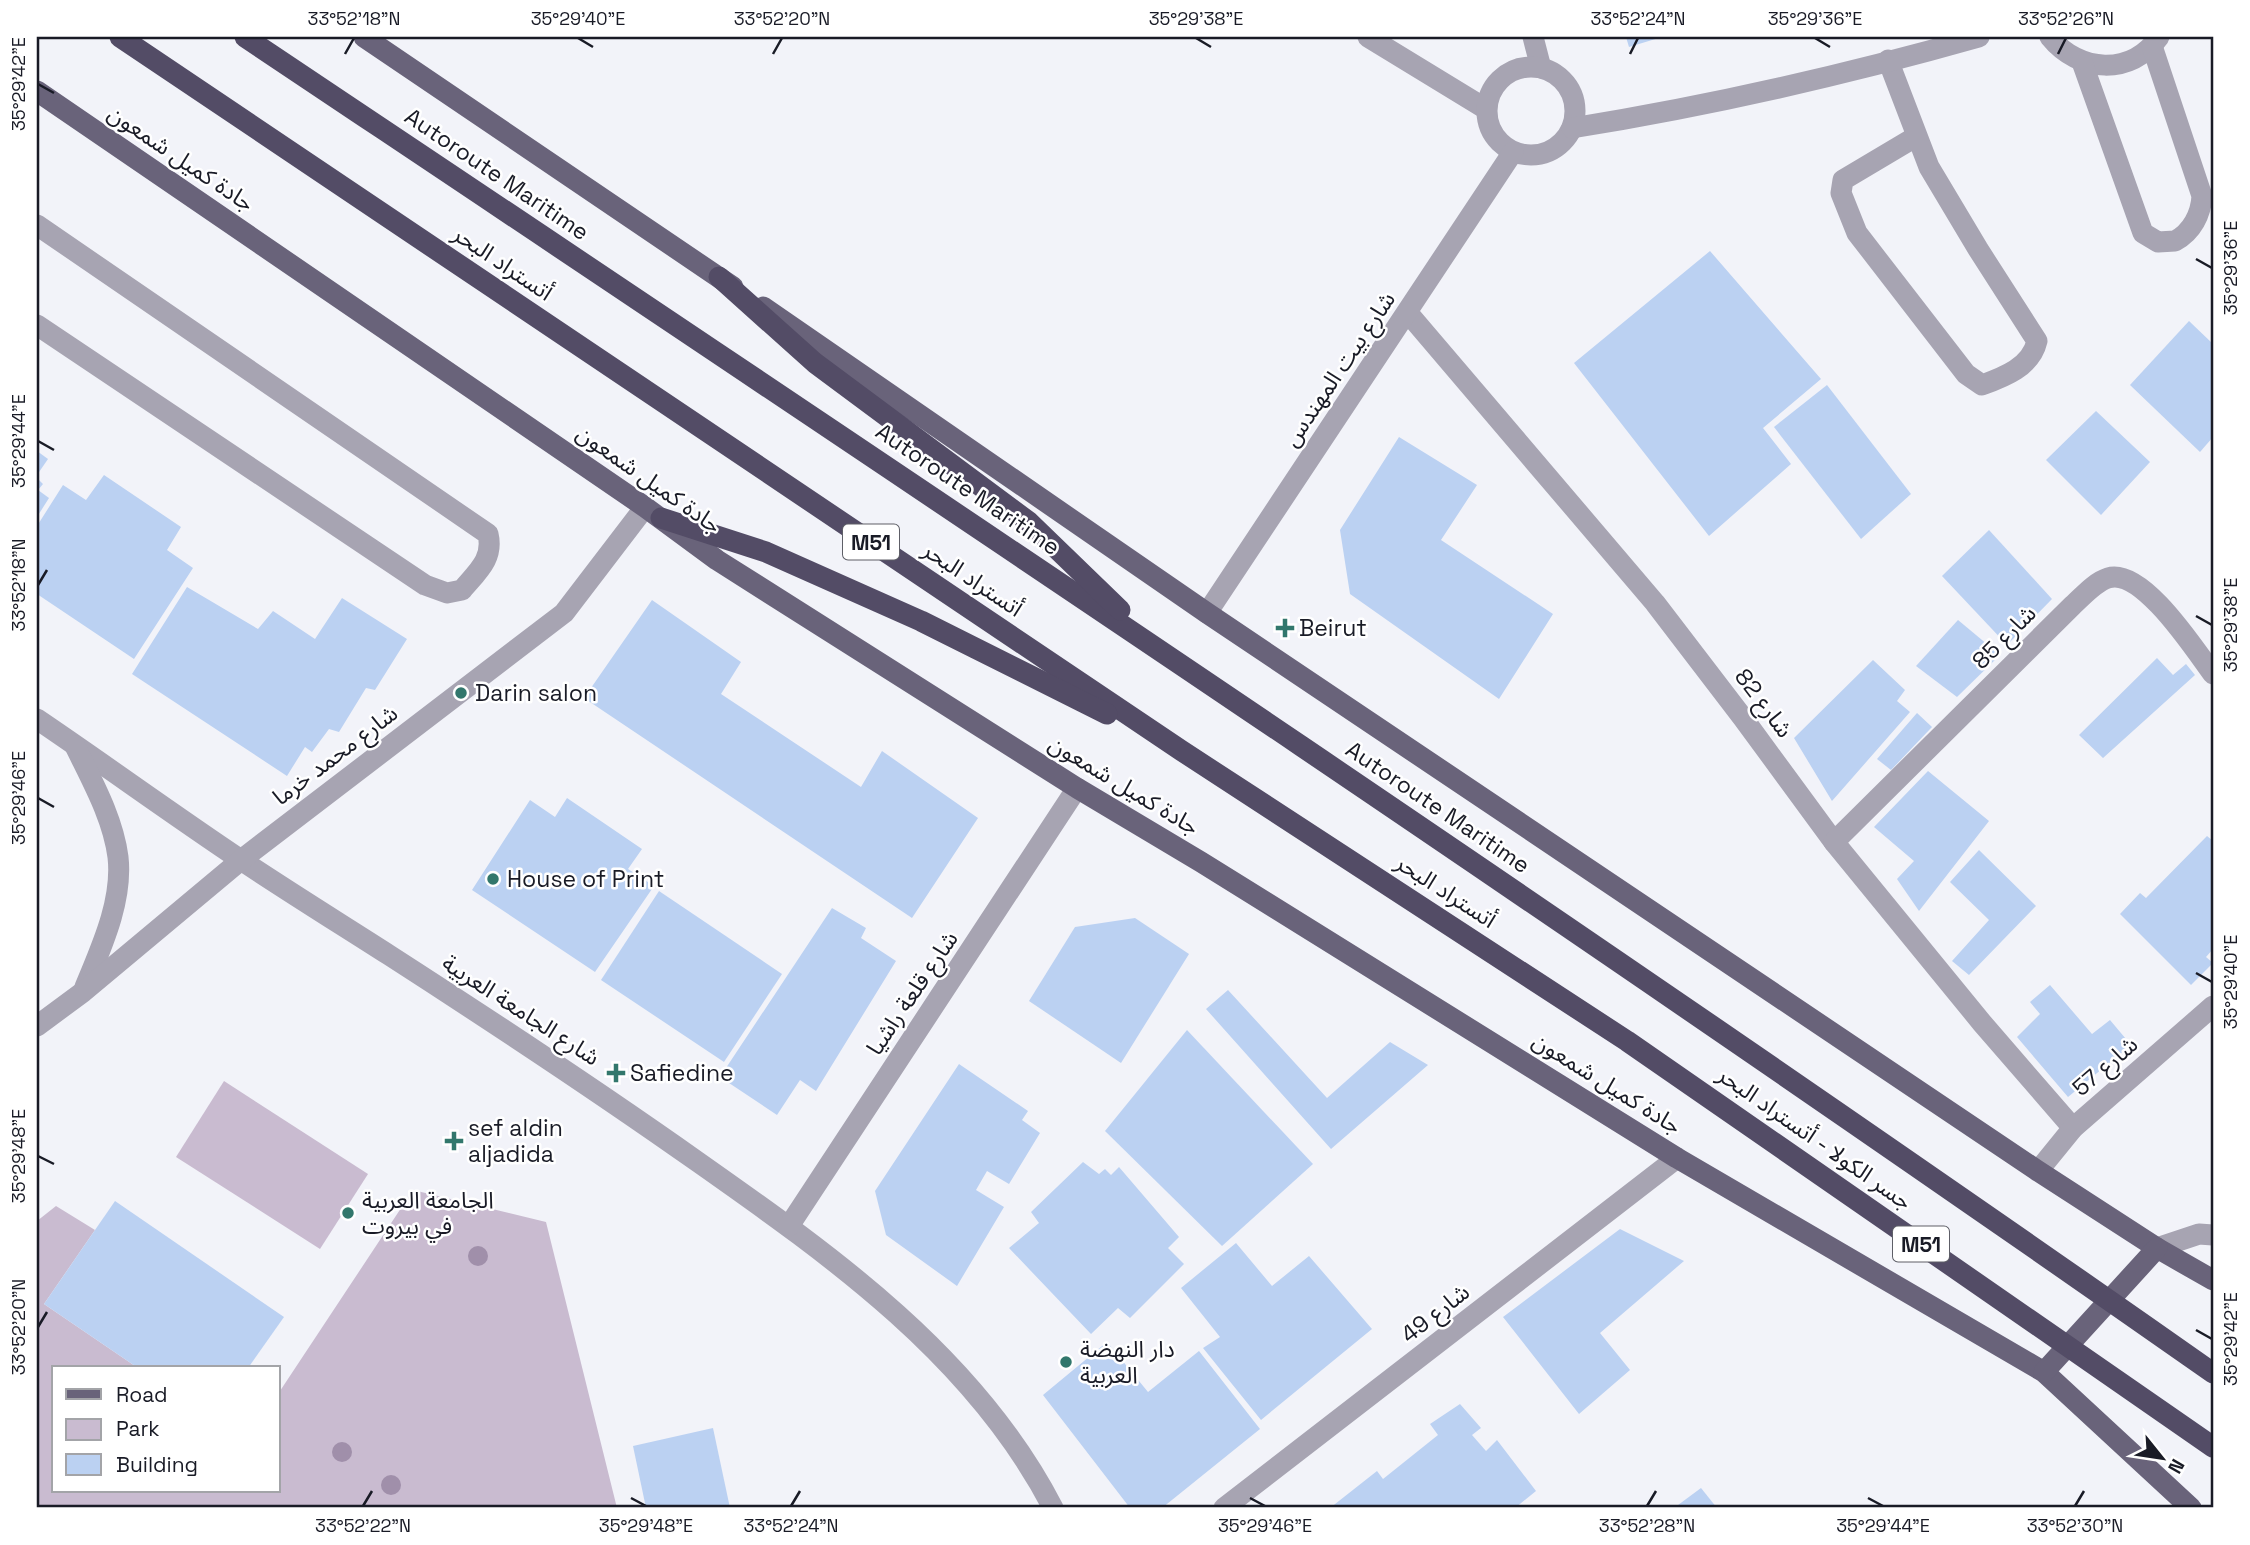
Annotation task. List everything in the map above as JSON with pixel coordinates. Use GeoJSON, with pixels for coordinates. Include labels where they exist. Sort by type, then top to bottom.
{"type":"FeatureCollection","features":[{"type":"Feature","properties":{"kind":"highway","name":"أتستراد البحر"},"geometry":{"type":"LineString","coordinates":[[120,37],[1182,751],[1627,1041]]}},
{"type":"Feature","properties":{"kind":"highway","name":"Autoroute Maritime"},"geometry":{"type":"LineString","coordinates":[[245,37],[1159,648],[1658,990]]}},
{"type":"Feature","properties":{"kind":"highway"},"geometry":{"type":"LineString","coordinates":[[719,277],[815,363],[1029,522],[1159,648]]}},
{"type":"Feature","properties":{"kind":"highway"},"geometry":{"type":"LineString","coordinates":[[653,513],[766,552],[921,621],[1182,751]]}},
{"type":"Feature","properties":{"kind":"highway","name":"جسر الكولا - أتستراد البحر"},"geometry":{"type":"LineString","coordinates":[[1658,990],[2213,1373]]}},
{"type":"Feature","properties":{"kind":"highway","name":"جسر الكولا - أتستراد البحر"},"geometry":{"type":"LineString","coordinates":[[1627,1041],[2213,1447]]}},
{"type":"Feature","properties":{"kind":"main road"},"geometry":{"type":"LineString","coordinates":[[364,37],[719,277],[1207,613],[2038,1171],[2157,1248],[2213,1280]]}},
{"type":"Feature","properties":{"kind":"main road","name":"جادة كميل شمعون"},"geometry":{"type":"LineString","coordinates":[[37,91],[653,513],[717,560],[1077,788],[1677,1158],[2044,1372],[2175,1499],[2191,1508]]}},
{"type":"Feature","properties":{"kind":"main road"},"geometry":{"type":"LineString","coordinates":[[2044,1372],[2157,1248]]}},
{"type":"Feature","properties":{"kind":"street"},"geometry":{"type":"LineString","coordinates":[[1368,37],[1486,109]]}},
{"type":"Feature","properties":{"kind":"street"},"geometry":{"type":"LineString","coordinates":[[1533,37],[1541,68]]}},
{"type":"Feature","properties":{"kind":"street"},"geometry":{"type":"LineString","coordinates":[[1572,128],[1748,96],[1979,37]]}},
{"type":"Feature","properties":{"kind":"street"},"geometry":{"type":"LineString","coordinates":[[2050,37],[2068,55],[2082,62],[2112,66],[2141,56],[2156,41],[2202,195],[2198,215],[2186,233],[2175,241],[2158,242],[2143,233],[2082,62]]}},
{"type":"Feature","properties":{"kind":"street"},"geometry":{"type":"LineString","coordinates":[[1888,60],[1936,178],[2038,341],[2035,353],[2011,374],[1982,386],[1966,374],[1857,233],[1841,194],[1843,180],[1853,172],[1917,136]]}},
{"type":"Feature","properties":{"kind":"street"},"geometry":{"type":"LineString","coordinates":[[1541,68],[1562,80],[1570,91],[1574,103],[1572,128],[1564,140],[1553,149],[1527,156],[1513,152],[1496,139],[1487,120],[1486,109],[1488,98],[1500,79],[1519,69],[1541,68]]}},
{"type":"Feature","properties":{"kind":"street","name":"شارع بيت المهندس"},"geometry":{"type":"LineString","coordinates":[[1207,613],[1513,152]]}},
{"type":"Feature","properties":{"kind":"street"},"geometry":{"type":"LineString","coordinates":[[37,225],[488,534],[492,547],[485,563],[462,590],[447,593],[425,585],[37,325]]}},
{"type":"Feature","properties":{"kind":"street","name":"شارع 82"},"geometry":{"type":"LineString","coordinates":[[1408,313],[1654,603],[1835,842],[1982,1023],[2073,1128]]}},
{"type":"Feature","properties":{"kind":"street","name":"شارع محمد خرما"},"geometry":{"type":"LineString","coordinates":[[37,1026],[83,992],[241,860],[564,613],[653,513]]}},
{"type":"Feature","properties":{"kind":"street","name":"شارع 85"},"geometry":{"type":"LineString","coordinates":[[1835,842],[2073,605],[2092,587],[2109,577],[2124,579],[2141,587],[2168,616],[2213,674]]}},
{"type":"Feature","properties":{"kind":"street","name":"شارع الجامعة العربية"},"geometry":{"type":"LineString","coordinates":[[37,719],[241,860],[525,1042],[832,1258],[933,1346],[1004,1428],[1033,1470],[1053,1508]]}},
{"type":"Feature","properties":{"kind":"street"},"geometry":{"type":"LineString","coordinates":[[74,744],[100,796],[118,858],[116,889],[109,923],[83,992]]}},
{"type":"Feature","properties":{"kind":"street","name":"شارع قلعة راشيا"},"geometry":{"type":"LineString","coordinates":[[789,1226],[1077,788]]}},
{"type":"Feature","properties":{"kind":"street","name":"شارع 57"},"geometry":{"type":"LineString","coordinates":[[2038,1171],[2073,1128],[2213,1006]]}},
{"type":"Feature","properties":{"kind":"street","name":"شارع 49"},"geometry":{"type":"LineString","coordinates":[[1224,1508],[1677,1158]]}},
{"type":"Feature","properties":{"kind":"street"},"geometry":{"type":"LineString","coordinates":[[2157,1248],[2199,1234],[2213,1235]]}},
{"type":"Feature","properties":{"kind":"green space"},"geometry":{"type":"Polygon","coordinates":[[[224,1081],[368,1174],[320,1249],[176,1157],[224,1081]]]}},
{"type":"Feature","properties":{"kind":"green space"},"geometry":{"type":"Polygon","coordinates":[[[413,1190],[546,1222],[617,1508],[37,1508],[37,1221],[56,1206],[95,1230],[44,1304],[135,1366],[52,1366],[52,1492],[280,1492],[280,1391],[413,1190]]]}},
{"type":"Feature","properties":{"kind":"building"},"geometry":{"type":"Polygon","coordinates":[[[1626,37],[1662,37],[1629,47],[1626,37]]]}},
{"type":"Feature","properties":{"kind":"building"},"geometry":{"type":"Polygon","coordinates":[[[1710,251],[1821,379],[1763,428],[1791,464],[1709,536],[1574,363],[1710,251]]]}},
{"type":"Feature","properties":{"kind":"building"},"geometry":{"type":"Polygon","coordinates":[[[2189,321],[2213,344],[2213,437],[2200,452],[2130,385],[2189,321]]]}},
{"type":"Feature","properties":{"kind":"building"},"geometry":{"type":"Polygon","coordinates":[[[1827,385],[1911,494],[1861,539],[1774,427],[1827,385]]]}},
{"type":"Feature","properties":{"kind":"building"},"geometry":{"type":"Polygon","coordinates":[[[2096,411],[2150,462],[2101,515],[2046,460],[2096,411]]]}},
{"type":"Feature","properties":{"kind":"building"},"geometry":{"type":"Polygon","coordinates":[[[1399,437],[1477,485],[1441,540],[1553,614],[1499,699],[1350,594],[1340,530],[1399,437]]]}},
{"type":"Feature","properties":{"kind":"building"},"geometry":{"type":"Polygon","coordinates":[[[37,451],[48,459],[37,475],[37,451]]]}},
{"type":"Feature","properties":{"kind":"building"},"geometry":{"type":"Polygon","coordinates":[[[104,475],[181,527],[167,550],[193,568],[134,659],[37,594],[37,526],[63,485],[86,500],[104,475]]]}},
{"type":"Feature","properties":{"kind":"building"},"geometry":{"type":"Polygon","coordinates":[[[37,478],[43,484],[38,490],[49,498],[37,517],[37,478]]]}},
{"type":"Feature","properties":{"kind":"building"},"geometry":{"type":"Polygon","coordinates":[[[1989,530],[2052,599],[2007,645],[1942,576],[1989,530]]]}},
{"type":"Feature","properties":{"kind":"building"},"geometry":{"type":"Polygon","coordinates":[[[187,587],[258,629],[273,611],[315,639],[342,598],[407,639],[375,690],[366,688],[339,732],[329,729],[312,752],[305,747],[287,776],[132,674],[187,587]]]}},
{"type":"Feature","properties":{"kind":"building"},"geometry":{"type":"Polygon","coordinates":[[[652,600],[741,662],[721,694],[861,787],[882,751],[978,818],[912,918],[584,698],[652,600]]]}},
{"type":"Feature","properties":{"kind":"building"},"geometry":{"type":"Polygon","coordinates":[[[1958,620],[2000,655],[1957,697],[1916,666],[1958,620]]]}},
{"type":"Feature","properties":{"kind":"building"},"geometry":{"type":"Polygon","coordinates":[[[2157,658],[2173,675],[2186,664],[2195,675],[2103,758],[2079,735],[2157,658]]]}},
{"type":"Feature","properties":{"kind":"building"},"geometry":{"type":"Polygon","coordinates":[[[1873,660],[1905,690],[1897,701],[1910,712],[1832,801],[1794,738],[1873,660]]]}},
{"type":"Feature","properties":{"kind":"building"},"geometry":{"type":"Polygon","coordinates":[[[1917,713],[1932,727],[1891,770],[1877,759],[1917,713]]]}},
{"type":"Feature","properties":{"kind":"building"},"geometry":{"type":"Polygon","coordinates":[[[1928,771],[1989,821],[1919,911],[1897,879],[1914,861],[1874,827],[1928,771]]]}},
{"type":"Feature","properties":{"kind":"building"},"geometry":{"type":"Polygon","coordinates":[[[567,798],[642,849],[628,869],[654,886],[595,972],[472,890],[530,800],[555,817],[567,798]]]}},
{"type":"Feature","properties":{"kind":"building"},"geometry":{"type":"Polygon","coordinates":[[[2207,836],[2213,841],[2213,949],[2206,957],[2213,963],[2191,985],[2120,914],[2140,893],[2146,898],[2207,836]]]}},
{"type":"Feature","properties":{"kind":"building"},"geometry":{"type":"Polygon","coordinates":[[[1979,850],[2036,906],[1969,975],[1952,961],[1989,920],[1950,882],[1979,850]]]}},
{"type":"Feature","properties":{"kind":"building"},"geometry":{"type":"Polygon","coordinates":[[[659,891],[782,974],[724,1062],[601,980],[659,891]]]}},
{"type":"Feature","properties":{"kind":"building"},"geometry":{"type":"Polygon","coordinates":[[[832,908],[866,928],[861,938],[896,961],[816,1091],[800,1080],[777,1115],[720,1077],[832,908]]]}},
{"type":"Feature","properties":{"kind":"building"},"geometry":{"type":"Polygon","coordinates":[[[1135,918],[1189,954],[1121,1063],[1029,1001],[1075,927],[1135,918]]]}},
{"type":"Feature","properties":{"kind":"building"},"geometry":{"type":"Polygon","coordinates":[[[2050,985],[2092,1034],[2110,1020],[2131,1045],[2068,1097],[2017,1037],[2040,1014],[2030,1002],[2050,985]]]}},
{"type":"Feature","properties":{"kind":"building"},"geometry":{"type":"Polygon","coordinates":[[[1228,990],[1327,1098],[1390,1042],[1428,1065],[1331,1149],[1206,1009],[1228,990]]]}},
{"type":"Feature","properties":{"kind":"building"},"geometry":{"type":"Polygon","coordinates":[[[1187,1030],[1313,1164],[1222,1246],[1105,1131],[1187,1030]]]}},
{"type":"Feature","properties":{"kind":"building"},"geometry":{"type":"Polygon","coordinates":[[[959,1064],[1028,1111],[1022,1120],[1040,1133],[1009,1184],[987,1171],[976,1190],[1004,1207],[957,1286],[886,1235],[875,1191],[959,1064]]]}},
{"type":"Feature","properties":{"kind":"building"},"geometry":{"type":"Polygon","coordinates":[[[1083,1162],[1099,1174],[1105,1169],[1111,1175],[1119,1167],[1179,1237],[1168,1248],[1184,1264],[1130,1318],[1118,1308],[1091,1334],[1009,1248],[1039,1223],[1031,1212],[1083,1162]]]}},
{"type":"Feature","properties":{"kind":"building"},"geometry":{"type":"Polygon","coordinates":[[[115,1201],[284,1317],[249,1366],[135,1366],[44,1304],[115,1201]]]}},
{"type":"Feature","properties":{"kind":"building"},"geometry":{"type":"Polygon","coordinates":[[[1620,1229],[1684,1261],[1600,1333],[1630,1370],[1579,1414],[1503,1317],[1620,1229]]]}},
{"type":"Feature","properties":{"kind":"building"},"geometry":{"type":"Polygon","coordinates":[[[1236,1243],[1272,1286],[1309,1256],[1372,1329],[1261,1420],[1203,1348],[1220,1337],[1181,1288],[1236,1243]]]}},
{"type":"Feature","properties":{"kind":"building"},"geometry":{"type":"Polygon","coordinates":[[[1107,1342],[1148,1392],[1199,1351],[1260,1429],[1162,1508],[1130,1508],[1043,1395],[1107,1342]]]}},
{"type":"Feature","properties":{"kind":"building"},"geometry":{"type":"Polygon","coordinates":[[[1460,1404],[1481,1428],[1472,1435],[1486,1451],[1497,1440],[1536,1491],[1515,1508],[1330,1508],[1377,1471],[1383,1479],[1438,1435],[1430,1424],[1460,1404]]]}},
{"type":"Feature","properties":{"kind":"building"},"geometry":{"type":"Polygon","coordinates":[[[713,1428],[730,1508],[646,1508],[633,1446],[713,1428]]]}},
{"type":"Feature","properties":{"kind":"building"},"geometry":{"type":"Polygon","coordinates":[[[1701,1488],[1717,1508],[1674,1508],[1701,1488]]]}},
{"type":"Feature","properties":{"kind":"place","name":"Beirut"},"geometry":{"type":"Point","coordinates":[1285,628]}},
{"type":"Feature","properties":{"kind":"place","name":"Darin salon"},"geometry":{"type":"Point","coordinates":[461,693]}},
{"type":"Feature","properties":{"kind":"place","name":"House of Print"},"geometry":{"type":"Point","coordinates":[493,879]}},
{"type":"Feature","properties":{"kind":"place","name":"Safiedine"},"geometry":{"type":"Point","coordinates":[616,1073]}},
{"type":"Feature","properties":{"kind":"place","name":"sef aldin aljadida"},"geometry":{"type":"Point","coordinates":[454,1141]}},
{"type":"Feature","properties":{"kind":"place","name":"الجامعة العربية في بيروت"},"geometry":{"type":"Point","coordinates":[348,1213]}},
{"type":"Feature","properties":{"kind":"place","name":"دار النهضة العربية"},"geometry":{"type":"Point","coordinates":[1066,1362]}}]}
